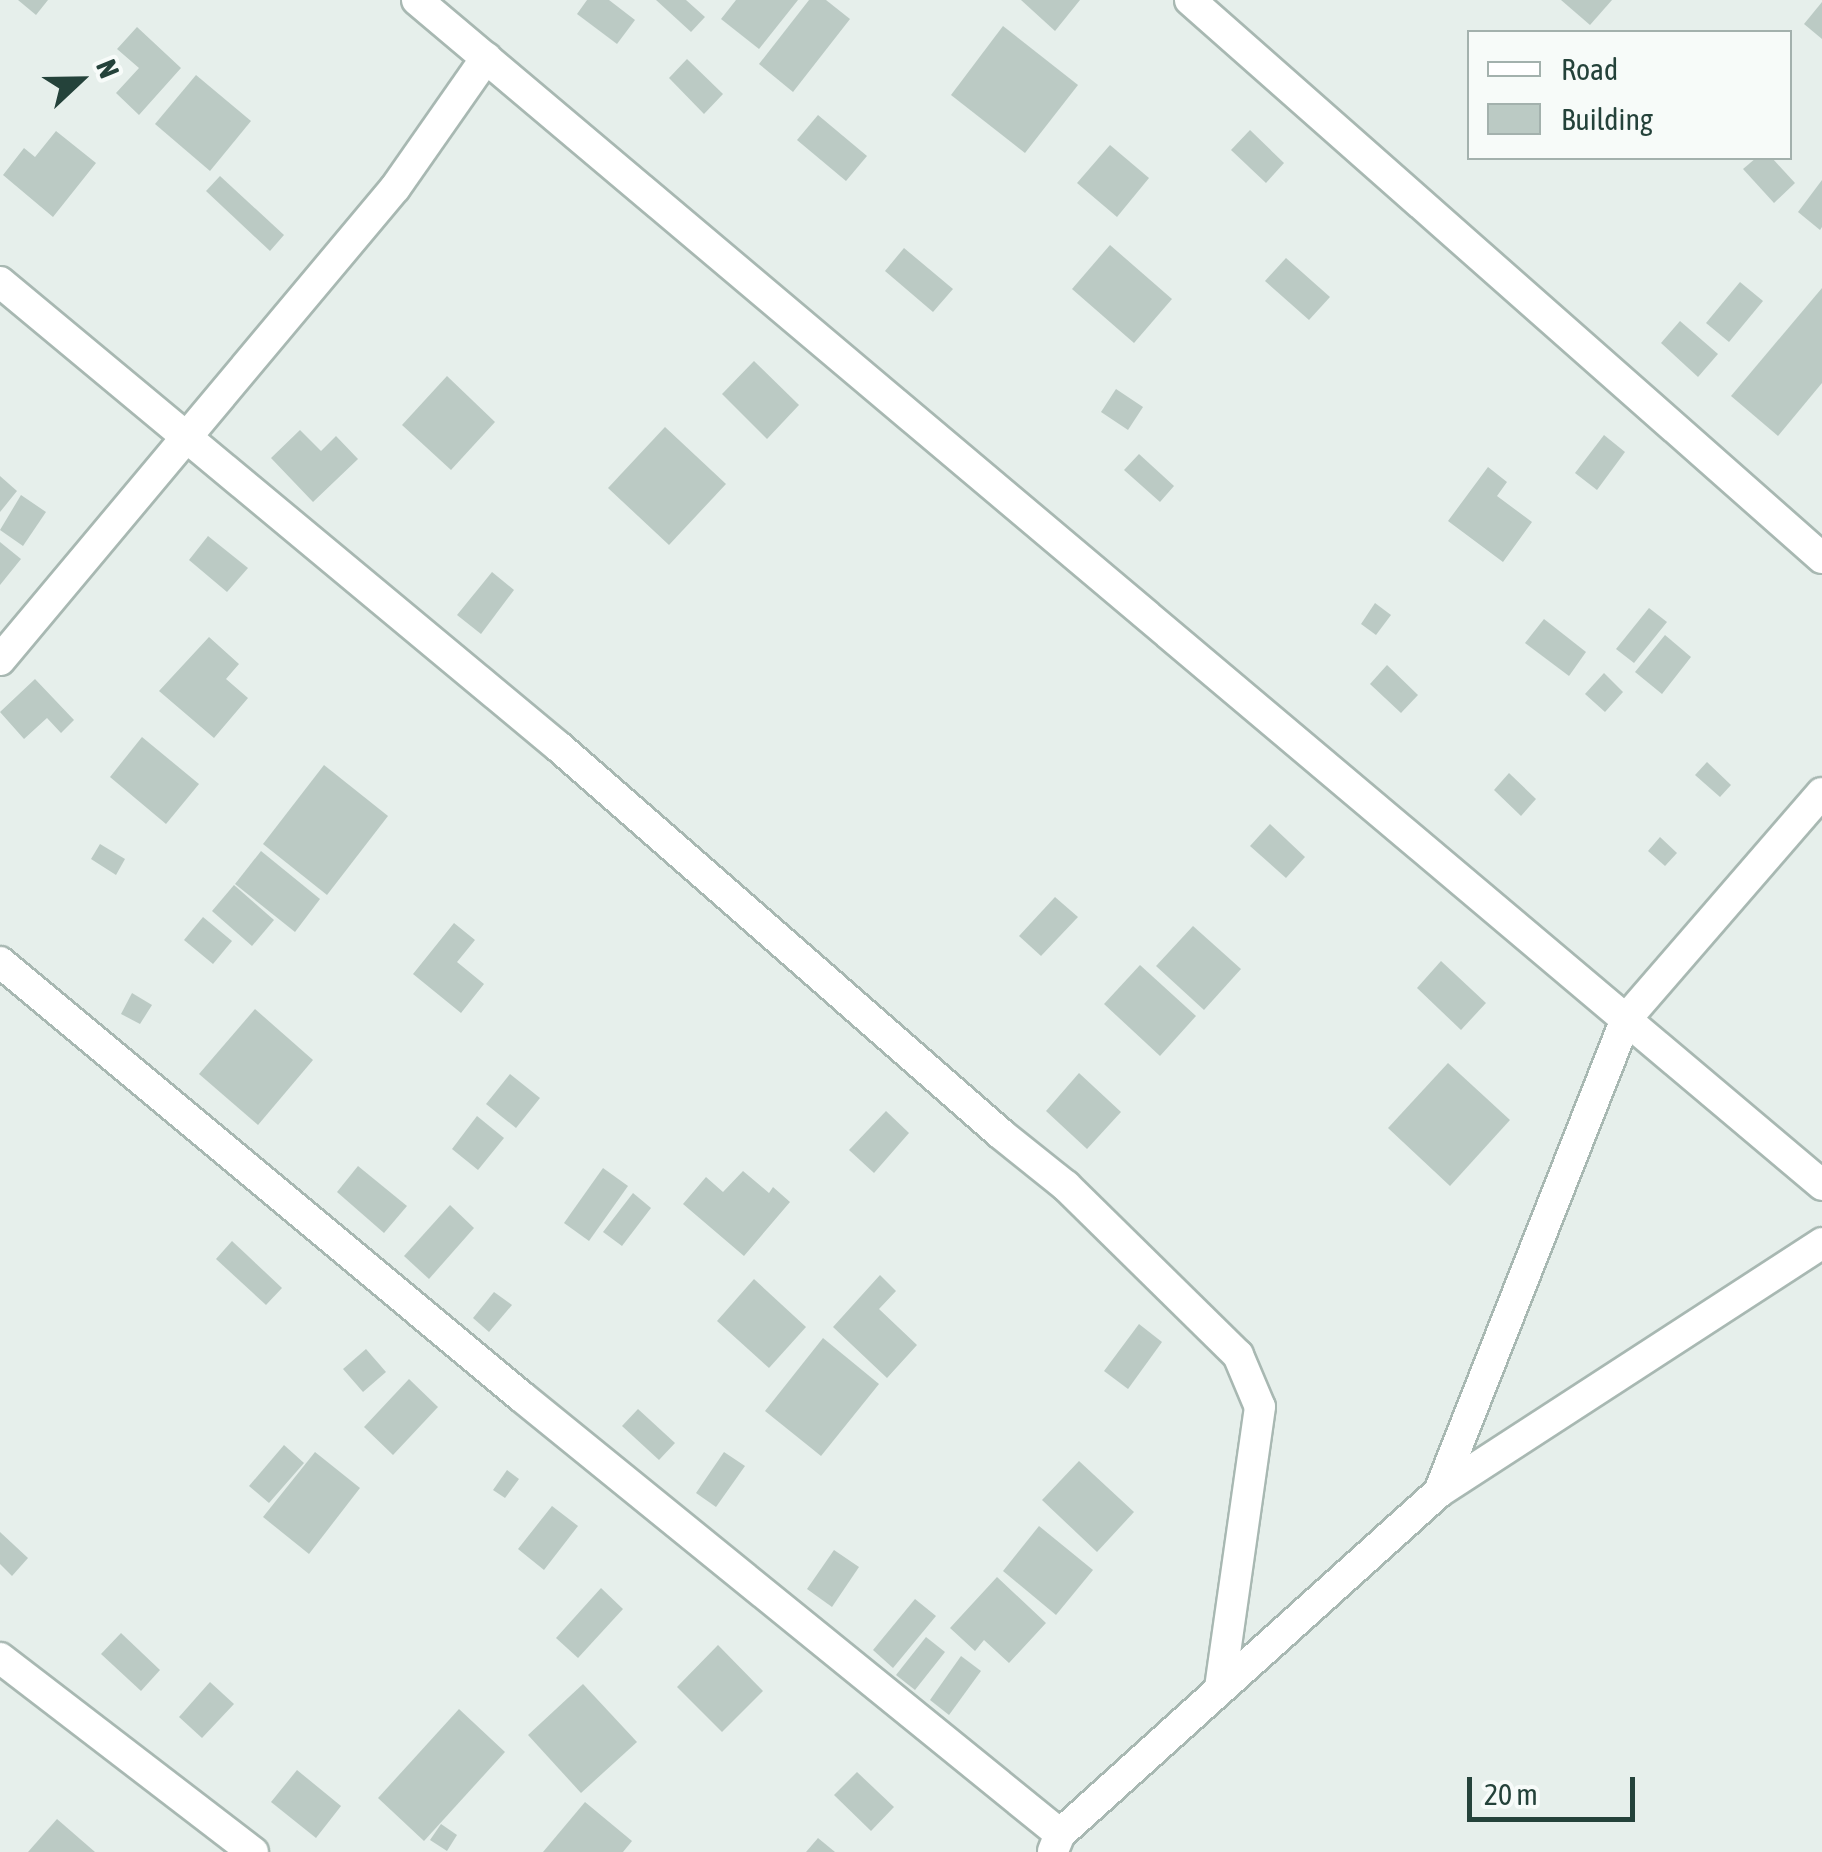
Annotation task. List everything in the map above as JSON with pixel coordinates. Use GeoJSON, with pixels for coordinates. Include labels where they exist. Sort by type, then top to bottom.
{"type":"FeatureCollection","features":[{"type":"Feature","properties":{"kind":"street"},"geometry":{"type":"LineString","coordinates":[[417,0],[1822,1185]]}},
{"type":"Feature","properties":{"kind":"street"},"geometry":{"type":"LineString","coordinates":[[1190,0],[1822,558]]}},
{"type":"Feature","properties":{"kind":"street"},"geometry":{"type":"LineString","coordinates":[[0,660],[394,188],[486,58]]}},
{"type":"Feature","properties":{"kind":"street"},"geometry":{"type":"LineString","coordinates":[[0,282],[559,747],[988,1123],[1066,1186],[1238,1355],[1260,1408],[1220,1689]]}},
{"type":"Feature","properties":{"kind":"street"},"geometry":{"type":"LineString","coordinates":[[1439,1492],[1626,1019],[1822,793]]}},
{"type":"Feature","properties":{"kind":"street"},"geometry":{"type":"LineString","coordinates":[[0,962],[1056,1843],[1439,1492],[1822,1243]]}},
{"type":"Feature","properties":{"kind":"street"},"geometry":{"type":"LineString","coordinates":[[0,1658],[254,1852]]}},
{"type":"Feature","properties":{"kind":"building"},"geometry":{"type":"Polygon","coordinates":[[[18,0],[48,0],[36,15],[18,0]]]}},
{"type":"Feature","properties":{"kind":"building"},"geometry":{"type":"Polygon","coordinates":[[[587,0],[609,0],[635,20],[617,44],[577,14],[587,0]]]}},
{"type":"Feature","properties":{"kind":"building"},"geometry":{"type":"Polygon","coordinates":[[[656,0],[686,0],[705,17],[691,32],[656,0]]]}},
{"type":"Feature","properties":{"kind":"building"},"geometry":{"type":"Polygon","coordinates":[[[736,0],[798,0],[759,49],[721,19],[736,0]]]}},
{"type":"Feature","properties":{"kind":"building"},"geometry":{"type":"Polygon","coordinates":[[[809,0],[826,0],[850,19],[793,92],[759,64],[809,0]]]}},
{"type":"Feature","properties":{"kind":"building"},"geometry":{"type":"Polygon","coordinates":[[[1021,0],[1080,0],[1055,31],[1021,0]]]}},
{"type":"Feature","properties":{"kind":"building"},"geometry":{"type":"Polygon","coordinates":[[[1561,0],[1612,0],[1590,25],[1561,0]]]}},
{"type":"Feature","properties":{"kind":"building"},"geometry":{"type":"Polygon","coordinates":[[[1822,2],[1822,39],[1804,24],[1822,2]]]}},
{"type":"Feature","properties":{"kind":"building"},"geometry":{"type":"Polygon","coordinates":[[[1003,26],[1078,85],[1025,153],[951,95],[1003,26]]]}},
{"type":"Feature","properties":{"kind":"building"},"geometry":{"type":"Polygon","coordinates":[[[137,27],[181,68],[139,115],[116,93],[139,68],[117,49],[137,27]]]}},
{"type":"Feature","properties":{"kind":"building"},"geometry":{"type":"Polygon","coordinates":[[[687,59],[723,94],[704,114],[669,78],[687,59]]]}},
{"type":"Feature","properties":{"kind":"building"},"geometry":{"type":"Polygon","coordinates":[[[196,75],[251,121],[210,171],[155,124],[196,75]]]}},
{"type":"Feature","properties":{"kind":"building"},"geometry":{"type":"Polygon","coordinates":[[[818,115],[867,156],[846,181],[797,140],[818,115]]]}},
{"type":"Feature","properties":{"kind":"building"},"geometry":{"type":"Polygon","coordinates":[[[1250,130],[1284,163],[1266,183],[1231,150],[1250,130]]]}},
{"type":"Feature","properties":{"kind":"building"},"geometry":{"type":"Polygon","coordinates":[[[56,131],[96,163],[53,217],[3,175],[24,148],[35,157],[56,131]]]}},
{"type":"Feature","properties":{"kind":"building"},"geometry":{"type":"Polygon","coordinates":[[[1110,145],[1149,178],[1117,217],[1077,183],[1110,145]]]}},
{"type":"Feature","properties":{"kind":"building"},"geometry":{"type":"Polygon","coordinates":[[[1754,160],[1774,160],[1795,183],[1774,203],[1743,169],[1754,160]]]}},
{"type":"Feature","properties":{"kind":"building"},"geometry":{"type":"Polygon","coordinates":[[[220,176],[284,235],[270,251],[206,191],[220,176]]]}},
{"type":"Feature","properties":{"kind":"building"},"geometry":{"type":"Polygon","coordinates":[[[1822,180],[1822,227],[1820,230],[1798,212],[1822,180]]]}},
{"type":"Feature","properties":{"kind":"building"},"geometry":{"type":"Polygon","coordinates":[[[1110,245],[1172,299],[1134,343],[1072,289],[1110,245]]]}},
{"type":"Feature","properties":{"kind":"building"},"geometry":{"type":"Polygon","coordinates":[[[904,248],[953,289],[933,312],[885,271],[904,248]]]}},
{"type":"Feature","properties":{"kind":"building"},"geometry":{"type":"Polygon","coordinates":[[[1286,258],[1330,297],[1309,320],[1265,281],[1286,258]]]}},
{"type":"Feature","properties":{"kind":"building"},"geometry":{"type":"Polygon","coordinates":[[[1740,282],[1763,301],[1729,342],[1706,323],[1740,282]]]}},
{"type":"Feature","properties":{"kind":"building"},"geometry":{"type":"Polygon","coordinates":[[[1822,288],[1822,383],[1778,436],[1731,396],[1822,288]]]}},
{"type":"Feature","properties":{"kind":"building"},"geometry":{"type":"Polygon","coordinates":[[[1680,321],[1718,354],[1698,377],[1661,343],[1680,321]]]}},
{"type":"Feature","properties":{"kind":"building"},"geometry":{"type":"Polygon","coordinates":[[[754,361],[799,405],[767,439],[722,394],[754,361]]]}},
{"type":"Feature","properties":{"kind":"building"},"geometry":{"type":"Polygon","coordinates":[[[447,376],[495,422],[451,470],[402,425],[447,376]]]}},
{"type":"Feature","properties":{"kind":"building"},"geometry":{"type":"Polygon","coordinates":[[[1116,389],[1143,407],[1128,430],[1101,412],[1116,389]]]}},
{"type":"Feature","properties":{"kind":"building"},"geometry":{"type":"Polygon","coordinates":[[[665,427],[726,484],[669,545],[608,488],[665,427]]]}},
{"type":"Feature","properties":{"kind":"building"},"geometry":{"type":"Polygon","coordinates":[[[300,430],[321,451],[336,436],[358,459],[313,502],[271,458],[300,430]]]}},
{"type":"Feature","properties":{"kind":"building"},"geometry":{"type":"Polygon","coordinates":[[[1604,435],[1625,452],[1597,490],[1575,473],[1604,435]]]}},
{"type":"Feature","properties":{"kind":"building"},"geometry":{"type":"Polygon","coordinates":[[[1139,454],[1174,486],[1160,502],[1124,470],[1139,454]]]}},
{"type":"Feature","properties":{"kind":"building"},"geometry":{"type":"Polygon","coordinates":[[[1488,467],[1507,482],[1497,496],[1532,522],[1503,562],[1448,521],[1488,467]]]}},
{"type":"Feature","properties":{"kind":"building"},"geometry":{"type":"Polygon","coordinates":[[[0,476],[17,491],[0,512],[0,476]]]}},
{"type":"Feature","properties":{"kind":"building"},"geometry":{"type":"Polygon","coordinates":[[[21,495],[46,512],[23,546],[0,530],[21,495]]]}},
{"type":"Feature","properties":{"kind":"building"},"geometry":{"type":"Polygon","coordinates":[[[208,536],[248,568],[227,592],[189,560],[208,536]]]}},
{"type":"Feature","properties":{"kind":"building"},"geometry":{"type":"Polygon","coordinates":[[[0,542],[21,559],[0,585],[0,542]]]}},
{"type":"Feature","properties":{"kind":"building"},"geometry":{"type":"Polygon","coordinates":[[[492,572],[514,590],[481,634],[457,615],[492,572]]]}},
{"type":"Feature","properties":{"kind":"building"},"geometry":{"type":"Polygon","coordinates":[[[1375,603],[1391,615],[1376,635],[1361,624],[1375,603]]]}},
{"type":"Feature","properties":{"kind":"building"},"geometry":{"type":"Polygon","coordinates":[[[1649,608],[1667,622],[1634,663],[1616,649],[1649,608]]]}},
{"type":"Feature","properties":{"kind":"building"},"geometry":{"type":"Polygon","coordinates":[[[1544,619],[1586,652],[1569,676],[1525,643],[1544,619]]]}},
{"type":"Feature","properties":{"kind":"building"},"geometry":{"type":"Polygon","coordinates":[[[1665,635],[1691,657],[1662,694],[1635,672],[1665,635]]]}},
{"type":"Feature","properties":{"kind":"building"},"geometry":{"type":"Polygon","coordinates":[[[209,637],[239,664],[226,679],[248,698],[214,738],[159,691],[209,637]]]}},
{"type":"Feature","properties":{"kind":"building"},"geometry":{"type":"Polygon","coordinates":[[[1387,665],[1418,695],[1401,713],[1370,684],[1387,665]]]}},
{"type":"Feature","properties":{"kind":"building"},"geometry":{"type":"Polygon","coordinates":[[[1604,673],[1623,692],[1605,712],[1585,694],[1604,673]]]}},
{"type":"Feature","properties":{"kind":"building"},"geometry":{"type":"Polygon","coordinates":[[[35,679],[74,720],[61,733],[47,718],[24,739],[0,712],[35,679]]]}},
{"type":"Feature","properties":{"kind":"building"},"geometry":{"type":"Polygon","coordinates":[[[142,737],[199,784],[166,824],[110,777],[142,737]]]}},
{"type":"Feature","properties":{"kind":"building"},"geometry":{"type":"Polygon","coordinates":[[[1707,762],[1731,785],[1720,797],[1695,775],[1707,762]]]}},
{"type":"Feature","properties":{"kind":"building"},"geometry":{"type":"Polygon","coordinates":[[[324,765],[388,816],[327,895],[263,844],[324,765]]]}},
{"type":"Feature","properties":{"kind":"building"},"geometry":{"type":"Polygon","coordinates":[[[1509,773],[1536,799],[1521,816],[1494,790],[1509,773]]]}},
{"type":"Feature","properties":{"kind":"building"},"geometry":{"type":"Polygon","coordinates":[[[1270,824],[1305,857],[1286,878],[1250,846],[1270,824]]]}},
{"type":"Feature","properties":{"kind":"building"},"geometry":{"type":"Polygon","coordinates":[[[1660,837],[1677,853],[1665,866],[1648,851],[1660,837]]]}},
{"type":"Feature","properties":{"kind":"building"},"geometry":{"type":"Polygon","coordinates":[[[100,844],[125,859],[116,875],[91,859],[100,844]]]}},
{"type":"Feature","properties":{"kind":"building"},"geometry":{"type":"Polygon","coordinates":[[[261,851],[320,899],[295,932],[235,884],[261,851]]]}},
{"type":"Feature","properties":{"kind":"building"},"geometry":{"type":"Polygon","coordinates":[[[234,885],[274,920],[252,946],[212,911],[234,885]]]}},
{"type":"Feature","properties":{"kind":"building"},"geometry":{"type":"Polygon","coordinates":[[[1055,897],[1078,917],[1041,956],[1019,936],[1055,897]]]}},
{"type":"Feature","properties":{"kind":"building"},"geometry":{"type":"Polygon","coordinates":[[[203,917],[232,941],[213,964],[184,940],[203,917]]]}},
{"type":"Feature","properties":{"kind":"building"},"geometry":{"type":"Polygon","coordinates":[[[454,923],[475,940],[457,962],[484,984],[461,1013],[413,974],[454,923]]]}},
{"type":"Feature","properties":{"kind":"building"},"geometry":{"type":"Polygon","coordinates":[[[1193,926],[1241,969],[1204,1010],[1156,966],[1193,926]]]}},
{"type":"Feature","properties":{"kind":"building"},"geometry":{"type":"Polygon","coordinates":[[[1441,961],[1486,1003],[1461,1030],[1417,988],[1441,961]]]}},
{"type":"Feature","properties":{"kind":"building"},"geometry":{"type":"Polygon","coordinates":[[[1140,965],[1196,1016],[1160,1056],[1104,1004],[1140,965]]]}},
{"type":"Feature","properties":{"kind":"building"},"geometry":{"type":"Polygon","coordinates":[[[132,993],[152,1005],[140,1024],[121,1014],[132,993]]]}},
{"type":"Feature","properties":{"kind":"building"},"geometry":{"type":"Polygon","coordinates":[[[255,1009],[313,1060],[258,1125],[199,1074],[255,1009]]]}},
{"type":"Feature","properties":{"kind":"building"},"geometry":{"type":"Polygon","coordinates":[[[1448,1063],[1510,1120],[1450,1186],[1388,1128],[1448,1063]]]}},
{"type":"Feature","properties":{"kind":"building"},"geometry":{"type":"Polygon","coordinates":[[[1079,1073],[1121,1112],[1087,1149],[1046,1111],[1079,1073]]]}},
{"type":"Feature","properties":{"kind":"building"},"geometry":{"type":"Polygon","coordinates":[[[510,1074],[540,1098],[516,1128],[486,1104],[510,1074]]]}},
{"type":"Feature","properties":{"kind":"building"},"geometry":{"type":"Polygon","coordinates":[[[886,1111],[909,1133],[874,1173],[849,1150],[886,1111]]]}},
{"type":"Feature","properties":{"kind":"building"},"geometry":{"type":"Polygon","coordinates":[[[477,1116],[504,1138],[478,1170],[452,1149],[477,1116]]]}},
{"type":"Feature","properties":{"kind":"building"},"geometry":{"type":"Polygon","coordinates":[[[358,1166],[407,1206],[384,1233],[337,1192],[358,1166]]]}},
{"type":"Feature","properties":{"kind":"building"},"geometry":{"type":"Polygon","coordinates":[[[603,1168],[628,1186],[589,1241],[564,1223],[603,1168]]]}},
{"type":"Feature","properties":{"kind":"building"},"geometry":{"type":"Polygon","coordinates":[[[743,1171],[769,1193],[773,1187],[790,1202],[744,1256],[683,1204],[706,1177],[723,1192],[743,1171]]]}},
{"type":"Feature","properties":{"kind":"building"},"geometry":{"type":"Polygon","coordinates":[[[633,1193],[651,1208],[622,1246],[603,1232],[633,1193]]]}},
{"type":"Feature","properties":{"kind":"building"},"geometry":{"type":"Polygon","coordinates":[[[450,1205],[474,1228],[429,1279],[404,1256],[450,1205]]]}},
{"type":"Feature","properties":{"kind":"building"},"geometry":{"type":"Polygon","coordinates":[[[232,1241],[282,1288],[266,1305],[216,1259],[232,1241]]]}},
{"type":"Feature","properties":{"kind":"building"},"geometry":{"type":"Polygon","coordinates":[[[880,1275],[896,1291],[879,1309],[917,1345],[887,1378],[833,1327],[880,1275]]]}},
{"type":"Feature","properties":{"kind":"building"},"geometry":{"type":"Polygon","coordinates":[[[754,1279],[806,1327],[769,1368],[717,1321],[754,1279]]]}},
{"type":"Feature","properties":{"kind":"building"},"geometry":{"type":"Polygon","coordinates":[[[494,1292],[512,1305],[489,1332],[473,1318],[494,1292]]]}},
{"type":"Feature","properties":{"kind":"building"},"geometry":{"type":"Polygon","coordinates":[[[1139,1324],[1162,1342],[1128,1389],[1104,1371],[1139,1324]]]}},
{"type":"Feature","properties":{"kind":"building"},"geometry":{"type":"Polygon","coordinates":[[[823,1338],[879,1384],[821,1456],[765,1411],[823,1338]]]}},
{"type":"Feature","properties":{"kind":"building"},"geometry":{"type":"Polygon","coordinates":[[[366,1349],[386,1372],[363,1392],[343,1369],[366,1349]]]}},
{"type":"Feature","properties":{"kind":"building"},"geometry":{"type":"Polygon","coordinates":[[[409,1379],[438,1407],[393,1455],[364,1427],[409,1379]]]}},
{"type":"Feature","properties":{"kind":"building"},"geometry":{"type":"Polygon","coordinates":[[[638,1409],[675,1443],[659,1460],[622,1426],[638,1409]]]}},
{"type":"Feature","properties":{"kind":"building"},"geometry":{"type":"Polygon","coordinates":[[[284,1445],[304,1463],[269,1503],[249,1486],[284,1445]]]}},
{"type":"Feature","properties":{"kind":"building"},"geometry":{"type":"Polygon","coordinates":[[[315,1452],[360,1488],[309,1554],[263,1517],[315,1452]]]}},
{"type":"Feature","properties":{"kind":"building"},"geometry":{"type":"Polygon","coordinates":[[[724,1452],[745,1466],[716,1507],[696,1493],[724,1452]]]}},
{"type":"Feature","properties":{"kind":"building"},"geometry":{"type":"Polygon","coordinates":[[[1079,1461],[1134,1512],[1097,1552],[1042,1500],[1079,1461]]]}},
{"type":"Feature","properties":{"kind":"building"},"geometry":{"type":"Polygon","coordinates":[[[507,1470],[519,1479],[505,1498],[493,1490],[507,1470]]]}},
{"type":"Feature","properties":{"kind":"building"},"geometry":{"type":"Polygon","coordinates":[[[552,1506],[578,1526],[544,1570],[518,1549],[552,1506]]]}},
{"type":"Feature","properties":{"kind":"building"},"geometry":{"type":"Polygon","coordinates":[[[1039,1526],[1093,1570],[1056,1615],[1003,1571],[1039,1526]]]}},
{"type":"Feature","properties":{"kind":"building"},"geometry":{"type":"Polygon","coordinates":[[[0,1532],[28,1558],[12,1576],[0,1564],[0,1532]]]}},
{"type":"Feature","properties":{"kind":"building"},"geometry":{"type":"Polygon","coordinates":[[[834,1550],[859,1567],[832,1607],[807,1589],[834,1550]]]}},
{"type":"Feature","properties":{"kind":"building"},"geometry":{"type":"Polygon","coordinates":[[[997,1577],[1046,1623],[1009,1663],[984,1640],[975,1651],[950,1628],[997,1577]]]}},
{"type":"Feature","properties":{"kind":"building"},"geometry":{"type":"Polygon","coordinates":[[[601,1588],[623,1609],[578,1658],[556,1638],[601,1588]]]}},
{"type":"Feature","properties":{"kind":"building"},"geometry":{"type":"Polygon","coordinates":[[[915,1599],[936,1616],[893,1668],[873,1650],[915,1599]]]}},
{"type":"Feature","properties":{"kind":"building"},"geometry":{"type":"Polygon","coordinates":[[[121,1633],[160,1670],[141,1691],[101,1654],[121,1633]]]}},
{"type":"Feature","properties":{"kind":"building"},"geometry":{"type":"Polygon","coordinates":[[[926,1637],[945,1652],[915,1690],[896,1675],[926,1637]]]}},
{"type":"Feature","properties":{"kind":"building"},"geometry":{"type":"Polygon","coordinates":[[[718,1645],[763,1691],[722,1732],[677,1687],[718,1645]]]}},
{"type":"Feature","properties":{"kind":"building"},"geometry":{"type":"Polygon","coordinates":[[[961,1656],[981,1671],[949,1715],[930,1700],[961,1656]]]}},
{"type":"Feature","properties":{"kind":"building"},"geometry":{"type":"Polygon","coordinates":[[[210,1682],[234,1704],[202,1738],[179,1717],[210,1682]]]}},
{"type":"Feature","properties":{"kind":"building"},"geometry":{"type":"Polygon","coordinates":[[[583,1684],[637,1742],[581,1793],[528,1735],[583,1684]]]}},
{"type":"Feature","properties":{"kind":"building"},"geometry":{"type":"Polygon","coordinates":[[[459,1709],[505,1752],[424,1841],[378,1798],[459,1709]]]}},
{"type":"Feature","properties":{"kind":"building"},"geometry":{"type":"Polygon","coordinates":[[[297,1770],[341,1806],[316,1838],[271,1802],[297,1770]]]}},
{"type":"Feature","properties":{"kind":"building"},"geometry":{"type":"Polygon","coordinates":[[[857,1772],[894,1807],[871,1831],[834,1795],[857,1772]]]}},
{"type":"Feature","properties":{"kind":"building"},"geometry":{"type":"Polygon","coordinates":[[[585,1802],[632,1841],[623,1852],[543,1852],[585,1802]]]}},
{"type":"Feature","properties":{"kind":"building"},"geometry":{"type":"Polygon","coordinates":[[[57,1819],[95,1852],[28,1852],[57,1819]]]}},
{"type":"Feature","properties":{"kind":"building"},"geometry":{"type":"Polygon","coordinates":[[[441,1824],[457,1835],[447,1851],[430,1840],[441,1824]]]}},
{"type":"Feature","properties":{"kind":"building"},"geometry":{"type":"Polygon","coordinates":[[[818,1838],[835,1852],[806,1852],[818,1838]]]}}]}
